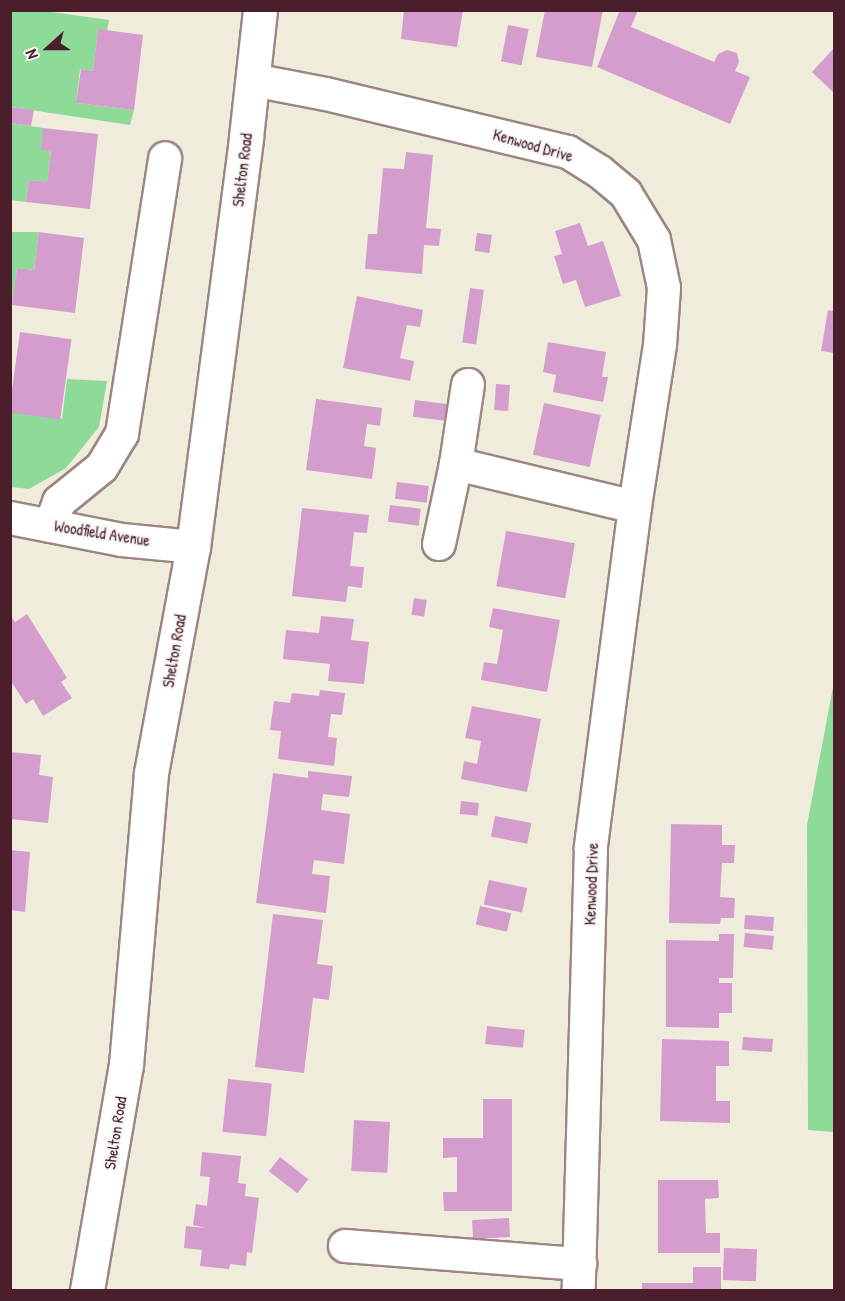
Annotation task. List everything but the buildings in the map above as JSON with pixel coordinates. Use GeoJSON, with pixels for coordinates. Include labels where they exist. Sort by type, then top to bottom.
{"type":"FeatureCollection","features":[{"type":"Feature","properties":{"kind":"main road","name":"Shelton Road"},"geometry":{"type":"LineString","coordinates":[[87,1290],[126,1065],[152,773],[193,547],[254,80],[260,10]]}},
{"type":"Feature","properties":{"kind":"street","name":"Kenwood Drive"},"geometry":{"type":"LineString","coordinates":[[254,80],[326,93],[568,152],[600,172],[626,194],[654,240],[664,288],[660,345],[635,507],[591,848],[580,1277],[345,1246]]}},
{"type":"Feature","properties":{"kind":"street"},"geometry":{"type":"LineString","coordinates":[[50,525],[58,502],[102,467],[122,434],[165,158]]}},
{"type":"Feature","properties":{"kind":"street"},"geometry":{"type":"LineString","coordinates":[[439,544],[456,464],[468,385]]}},
{"type":"Feature","properties":{"kind":"street"},"geometry":{"type":"LineString","coordinates":[[456,464],[635,507]]}},
{"type":"Feature","properties":{"kind":"street","name":"Woodfield Avenue"},"geometry":{"type":"LineString","coordinates":[[10,518],[122,540],[193,547]]}},
{"type":"Feature","properties":{"kind":"green space"},"geometry":{"type":"Polygon","coordinates":[[[11,11],[45,11],[109,20],[107,31],[98,30],[93,71],[80,69],[76,103],[134,110],[130,125],[11,107],[11,11]]]}},
{"type":"Feature","properties":{"kind":"green space"},"geometry":{"type":"Polygon","coordinates":[[[11,123],[43,128],[51,151],[47,182],[29,180],[26,202],[11,200],[11,123]]]}},
{"type":"Feature","properties":{"kind":"green space"},"geometry":{"type":"Polygon","coordinates":[[[10,232],[39,232],[34,270],[17,268],[12,305],[10,232]]]}},
{"type":"Feature","properties":{"kind":"green space"},"geometry":{"type":"Polygon","coordinates":[[[67,379],[107,381],[99,427],[66,468],[29,489],[11,487],[11,412],[62,419],[67,379]]]}},
{"type":"Feature","properties":{"kind":"green space"},"geometry":{"type":"Polygon","coordinates":[[[834,682],[834,1132],[808,1130],[807,825],[834,682]]]}}]}
